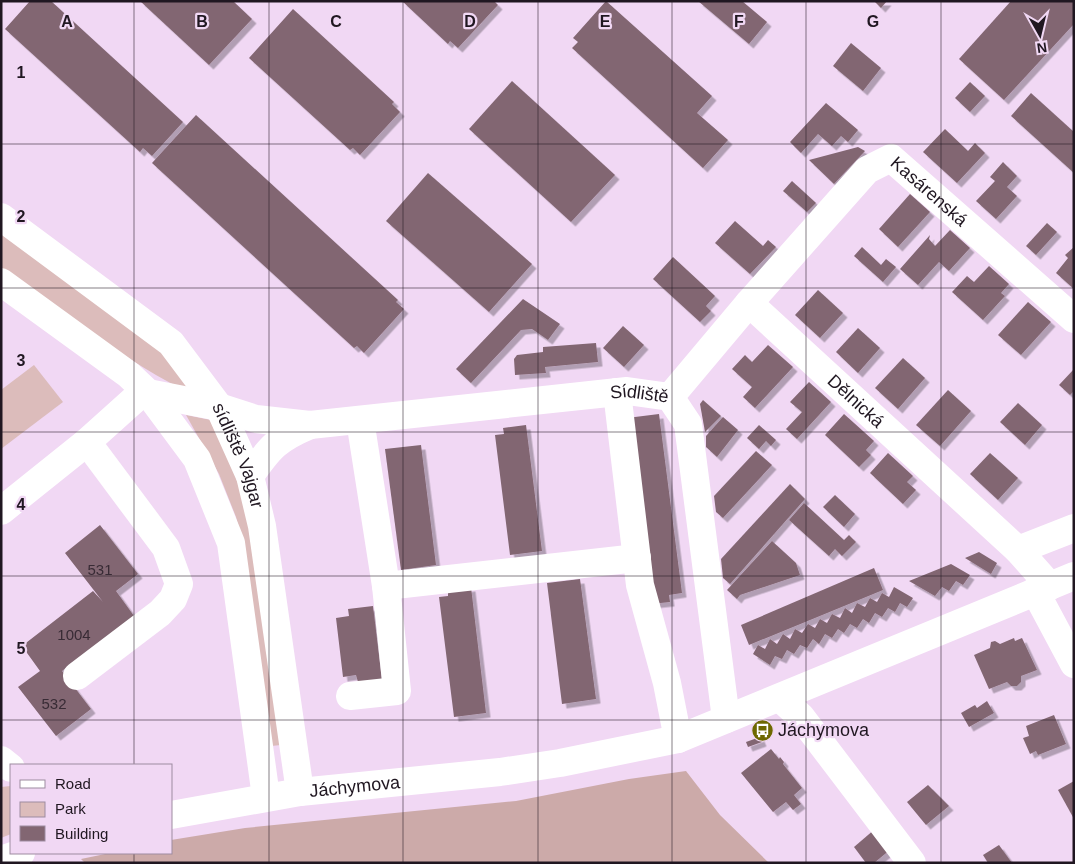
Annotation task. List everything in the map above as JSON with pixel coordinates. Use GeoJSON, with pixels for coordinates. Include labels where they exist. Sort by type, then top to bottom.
{"type":"FeatureCollection","features":[{"type":"Feature","properties":{"kind":"street","name":"Kasárenská"},"geometry":{"type":"LineString","coordinates":[[749,302],[867,170],[891,158],[1074,319]]}},
{"type":"Feature","properties":{"kind":"street","name":"sídliště Vajgar"},"geometry":{"type":"LineString","coordinates":[[1,217],[170,343],[219,407],[250,476],[262,526],[300,792]]}},
{"type":"Feature","properties":{"kind":"street","name":"sídliště Vajgar"},"geometry":{"type":"LineString","coordinates":[[1,282],[129,375],[148,393],[197,460],[231,544],[266,797]]}},
{"type":"Feature","properties":{"kind":"street"},"geometry":{"type":"LineString","coordinates":[[670,397],[749,302]]}},
{"type":"Feature","properties":{"kind":"street","name":"Dělnická"},"geometry":{"type":"LineString","coordinates":[[749,302],[1053,584],[1074,664]]}},
{"type":"Feature","properties":{"kind":"street","name":"Sídliště"},"geometry":{"type":"LineString","coordinates":[[310,425],[627,391],[670,397],[688,424],[726,720]]}},
{"type":"Feature","properties":{"kind":"street"},"geometry":{"type":"LineString","coordinates":[[618,392],[640,586],[667,683],[678,739]]}},
{"type":"Feature","properties":{"kind":"street"},"geometry":{"type":"LineString","coordinates":[[1,511],[87,442],[136,398],[148,393],[219,407],[256,419],[310,425]]}},
{"type":"Feature","properties":{"kind":"street"},"geometry":{"type":"LineString","coordinates":[[350,696],[397,691],[386,586],[360,420]]}},
{"type":"Feature","properties":{"kind":"street"},"geometry":{"type":"LineString","coordinates":[[250,476],[269,449],[287,435],[310,425]]}},
{"type":"Feature","properties":{"kind":"street"},"geometry":{"type":"LineString","coordinates":[[77,676],[160,613],[173,599],[179,584],[166,548],[87,442]]}},
{"type":"Feature","properties":{"kind":"street"},"geometry":{"type":"LineString","coordinates":[[1018,550],[1074,528]]}},
{"type":"Feature","properties":{"kind":"street"},"geometry":{"type":"LineString","coordinates":[[386,586],[637,558]]}},
{"type":"Feature","properties":{"kind":"street","name":"Jáchymova"},"geometry":{"type":"LineString","coordinates":[[172,815],[300,792],[526,768],[678,739],[1053,584]]}},
{"type":"Feature","properties":{"kind":"street"},"geometry":{"type":"LineString","coordinates":[[780,698],[802,717],[912,863]]}},
{"type":"Feature","properties":{"kind":"street"},"geometry":{"type":"LineString","coordinates":[[1,860],[18,854]]}},
{"type":"Feature","properties":{"kind":"green space"},"geometry":{"type":"Polygon","coordinates":[[[1,229],[156,343],[195,395],[144,368],[119,352],[1,268],[1,229]]]}},
{"type":"Feature","properties":{"kind":"green space"},"geometry":{"type":"Polygon","coordinates":[[[34,365],[63,402],[1,449],[1,390],[34,365]]]}},
{"type":"Feature","properties":{"kind":"green space"},"geometry":{"type":"Polygon","coordinates":[[[186,415],[211,420],[245,491],[281,745],[271,746],[243,546],[236,517],[219,474],[186,415]]]}},
{"type":"Feature","properties":{"kind":"green space"},"geometry":{"type":"Polygon","coordinates":[[[10,786],[10,834],[1,838],[1,787],[10,786]]]}},
{"type":"Feature","properties":{"kind":"shaded area"},"geometry":{"type":"Polygon","coordinates":[[[686,771],[720,815],[769,863],[85,863],[81,859],[105,854],[172,854],[172,840],[245,828],[516,801],[629,779],[686,771]]]}},
{"type":"Feature","properties":{"kind":"building"},"geometry":{"type":"Polygon","coordinates":[[[30,1],[51,1],[183,122],[152,156],[143,148],[140,152],[5,29],[30,1]]]}},
{"type":"Feature","properties":{"kind":"building"},"geometry":{"type":"Polygon","coordinates":[[[140,1],[233,1],[252,19],[209,65],[140,1]]]}},
{"type":"Feature","properties":{"kind":"building"},"geometry":{"type":"Polygon","coordinates":[[[402,1],[494,1],[498,5],[458,48],[450,41],[448,44],[402,1]]]}},
{"type":"Feature","properties":{"kind":"building"},"geometry":{"type":"Polygon","coordinates":[[[606,1],[712,96],[697,113],[728,140],[703,168],[572,48],[578,42],[573,38],[606,1]]]}},
{"type":"Feature","properties":{"kind":"building"},"geometry":{"type":"Polygon","coordinates":[[[698,1],[742,1],[767,22],[749,44],[698,1]]]}},
{"type":"Feature","properties":{"kind":"building"},"geometry":{"type":"Polygon","coordinates":[[[874,1],[887,1],[881,8],[874,1]]]}},
{"type":"Feature","properties":{"kind":"building"},"geometry":{"type":"Polygon","coordinates":[[[1011,1],[1074,1],[1074,24],[1004,100],[959,59],[1011,1]]]}},
{"type":"Feature","properties":{"kind":"building"},"geometry":{"type":"Polygon","coordinates":[[[293,9],[394,102],[392,104],[400,112],[360,155],[353,148],[350,150],[249,58],[293,9]]]}},
{"type":"Feature","properties":{"kind":"building"},"geometry":{"type":"Polygon","coordinates":[[[851,43],[881,68],[863,91],[833,66],[851,43]]]}},
{"type":"Feature","properties":{"kind":"building"},"geometry":{"type":"Polygon","coordinates":[[[512,81],[615,175],[571,222],[469,129],[512,81]]]}},
{"type":"Feature","properties":{"kind":"building"},"geometry":{"type":"Polygon","coordinates":[[[970,82],[985,96],[970,112],[955,98],[970,82]]]}},
{"type":"Feature","properties":{"kind":"building"},"geometry":{"type":"Polygon","coordinates":[[[1031,93],[1074,132],[1074,173],[1011,116],[1031,93]]]}},
{"type":"Feature","properties":{"kind":"building"},"geometry":{"type":"Polygon","coordinates":[[[826,103],[858,130],[848,142],[841,136],[832,146],[818,134],[801,153],[790,142],[826,103]]]}},
{"type":"Feature","properties":{"kind":"building"},"geometry":{"type":"Polygon","coordinates":[[[196,115],[398,300],[396,302],[404,309],[364,353],[357,346],[354,348],[152,163],[196,115]]]}},
{"type":"Feature","properties":{"kind":"building"},"geometry":{"type":"Polygon","coordinates":[[[945,129],[968,151],[975,143],[985,153],[957,183],[923,152],[945,129]]]}},
{"type":"Feature","properties":{"kind":"building"},"geometry":{"type":"Polygon","coordinates":[[[858,147],[865,151],[834,184],[809,160],[858,147]]]}},
{"type":"Feature","properties":{"kind":"building"},"geometry":{"type":"Polygon","coordinates":[[[1003,162],[1017,176],[1007,187],[1017,196],[996,219],[976,201],[995,181],[990,177],[1003,162]]]}},
{"type":"Feature","properties":{"kind":"building"},"geometry":{"type":"Polygon","coordinates":[[[428,173],[532,264],[489,312],[386,221],[428,173]]]}},
{"type":"Feature","properties":{"kind":"building"},"geometry":{"type":"Polygon","coordinates":[[[792,181],[816,203],[807,212],[783,191],[792,181]]]}},
{"type":"Feature","properties":{"kind":"building"},"geometry":{"type":"Polygon","coordinates":[[[910,194],[930,212],[898,247],[879,229],[910,194]]]}},
{"type":"Feature","properties":{"kind":"building"},"geometry":{"type":"Polygon","coordinates":[[[735,221],[763,246],[768,240],[776,247],[750,274],[715,243],[735,221]]]}},
{"type":"Feature","properties":{"kind":"building"},"geometry":{"type":"Polygon","coordinates":[[[1047,223],[1057,232],[1036,255],[1026,246],[1047,223]]]}},
{"type":"Feature","properties":{"kind":"building"},"geometry":{"type":"Polygon","coordinates":[[[950,230],[970,248],[949,271],[939,262],[918,285],[900,269],[930,235],[929,239],[935,246],[950,230]]]}},
{"type":"Feature","properties":{"kind":"building"},"geometry":{"type":"Polygon","coordinates":[[[862,247],[881,265],[886,259],[896,267],[883,282],[854,256],[862,247]]]}},
{"type":"Feature","properties":{"kind":"building"},"geometry":{"type":"Polygon","coordinates":[[[1074,247],[1074,289],[1056,273],[1068,258],[1065,255],[1074,247]]]}},
{"type":"Feature","properties":{"kind":"building"},"geometry":{"type":"Polygon","coordinates":[[[673,257],[715,296],[706,306],[711,311],[700,322],[653,279],[673,257]]]}},
{"type":"Feature","properties":{"kind":"building"},"geometry":{"type":"Polygon","coordinates":[[[989,266],[1009,284],[1001,293],[1005,296],[983,320],[952,292],[967,276],[974,282],[989,266]]]}},
{"type":"Feature","properties":{"kind":"building"},"geometry":{"type":"Polygon","coordinates":[[[818,290],[843,313],[820,338],[795,315],[818,290]]]}},
{"type":"Feature","properties":{"kind":"building"},"geometry":{"type":"Polygon","coordinates":[[[523,299],[560,324],[548,340],[532,329],[521,330],[471,383],[456,369],[523,299]]]}},
{"type":"Feature","properties":{"kind":"building"},"geometry":{"type":"Polygon","coordinates":[[[1028,302],[1051,322],[1021,355],[998,335],[1028,302]]]}},
{"type":"Feature","properties":{"kind":"building"},"geometry":{"type":"Polygon","coordinates":[[[623,326],[644,345],[624,367],[603,348],[623,326]]]}},
{"type":"Feature","properties":{"kind":"building"},"geometry":{"type":"Polygon","coordinates":[[[858,328],[880,348],[858,373],[836,352],[858,328]]]}},
{"type":"Feature","properties":{"kind":"building"},"geometry":{"type":"Polygon","coordinates":[[[596,343],[598,362],[545,367],[546,373],[515,375],[514,359],[517,355],[543,352],[543,347],[596,343]]]}},
{"type":"Feature","properties":{"kind":"building"},"geometry":{"type":"Polygon","coordinates":[[[768,345],[793,367],[755,408],[743,397],[752,387],[732,369],[745,355],[752,362],[768,345]]]}},
{"type":"Feature","properties":{"kind":"building"},"geometry":{"type":"Polygon","coordinates":[[[903,358],[925,378],[898,409],[875,388],[903,358]]]}},
{"type":"Feature","properties":{"kind":"building"},"geometry":{"type":"Polygon","coordinates":[[[1074,369],[1074,391],[1070,395],[1059,385],[1074,369]]]}},
{"type":"Feature","properties":{"kind":"building"},"geometry":{"type":"Polygon","coordinates":[[[809,382],[831,402],[797,439],[786,429],[802,412],[790,402],[809,382]]]}},
{"type":"Feature","properties":{"kind":"building"},"geometry":{"type":"Polygon","coordinates":[[[948,390],[971,411],[940,446],[916,425],[948,390]]]}},
{"type":"Feature","properties":{"kind":"building"},"geometry":{"type":"Polygon","coordinates":[[[703,400],[721,416],[705,432],[700,404],[703,400]]]}},
{"type":"Feature","properties":{"kind":"building"},"geometry":{"type":"Polygon","coordinates":[[[1018,403],[1042,425],[1025,445],[1000,422],[1018,403]]]}},
{"type":"Feature","properties":{"kind":"building"},"geometry":{"type":"Polygon","coordinates":[[[659,414],[682,593],[669,595],[670,602],[651,604],[627,418],[659,414]]]}},
{"type":"Feature","properties":{"kind":"building"},"geometry":{"type":"Polygon","coordinates":[[[844,414],[874,441],[866,450],[871,455],[859,467],[825,435],[844,414]]]}},
{"type":"Feature","properties":{"kind":"building"},"geometry":{"type":"Polygon","coordinates":[[[723,417],[738,430],[717,457],[706,447],[706,436],[723,417]]]}},
{"type":"Feature","properties":{"kind":"building"},"geometry":{"type":"Polygon","coordinates":[[[526,425],[542,551],[510,555],[495,435],[504,434],[503,428],[526,425]]]}},
{"type":"Feature","properties":{"kind":"building"},"geometry":{"type":"Polygon","coordinates":[[[759,425],[776,440],[771,446],[766,441],[759,449],[747,438],[759,425]]]}},
{"type":"Feature","properties":{"kind":"building"},"geometry":{"type":"Polygon","coordinates":[[[421,445],[436,565],[401,570],[385,449],[421,445]]]}},
{"type":"Feature","properties":{"kind":"building"},"geometry":{"type":"Polygon","coordinates":[[[756,451],[772,465],[723,518],[716,512],[714,496],[756,451]]]}},
{"type":"Feature","properties":{"kind":"building"},"geometry":{"type":"Polygon","coordinates":[[[888,453],[913,476],[907,482],[916,490],[903,504],[870,473],[888,453]]]}},
{"type":"Feature","properties":{"kind":"building"},"geometry":{"type":"Polygon","coordinates":[[[990,453],[1018,478],[998,500],[970,474],[990,453]]]}},
{"type":"Feature","properties":{"kind":"building"},"geometry":{"type":"Polygon","coordinates":[[[790,484],[805,499],[730,584],[723,578],[721,559],[790,484]]]}},
{"type":"Feature","properties":{"kind":"building"},"geometry":{"type":"Polygon","coordinates":[[[835,495],[855,514],[844,527],[823,507],[835,495]]]}},
{"type":"Feature","properties":{"kind":"building"},"geometry":{"type":"Polygon","coordinates":[[[804,503],[844,540],[849,535],[856,542],[842,556],[835,549],[829,556],[789,520],[804,503]]]}},
{"type":"Feature","properties":{"kind":"building"},"geometry":{"type":"Polygon","coordinates":[[[100,525],[138,574],[116,591],[134,616],[62,671],[91,709],[56,736],[18,687],[40,671],[22,646],[93,591],[103,602],[65,553],[100,525]]]}},
{"type":"Feature","properties":{"kind":"building"},"geometry":{"type":"Polygon","coordinates":[[[772,541],[796,563],[800,575],[740,595],[737,599],[727,590],[772,541]]]}},
{"type":"Feature","properties":{"kind":"building"},"geometry":{"type":"Polygon","coordinates":[[[979,552],[997,563],[991,574],[965,558],[979,552]]]}},
{"type":"Feature","properties":{"kind":"building"},"geometry":{"type":"Polygon","coordinates":[[[951,564],[970,575],[963,585],[956,581],[949,591],[942,587],[935,596],[909,581],[951,564]]]}},
{"type":"Feature","properties":{"kind":"building"},"geometry":{"type":"Polygon","coordinates":[[[874,568],[883,590],[749,645],[741,625],[874,568]]]}},
{"type":"Feature","properties":{"kind":"building"},"geometry":{"type":"Polygon","coordinates":[[[580,579],[596,699],[562,704],[547,583],[580,579]]]}},
{"type":"Feature","properties":{"kind":"building"},"geometry":{"type":"Polygon","coordinates":[[[471,587],[486,713],[454,717],[439,597],[448,596],[448,590],[471,587]]]}},
{"type":"Feature","properties":{"kind":"building"},"geometry":{"type":"Polygon","coordinates":[[[894,587],[913,598],[907,607],[900,603],[895,612],[888,608],[882,617],[875,613],[869,623],[863,619],[857,628],[850,624],[844,633],[838,629],[832,638],[825,634],[819,644],[813,639],[807,648],[800,645],[794,654],[787,650],[782,659],[775,656],[770,665],[753,654],[758,645],[765,649],[770,639],[777,644],[783,634],[790,639],[795,629],[802,633],[808,624],[815,628],[820,619],[827,623],[832,614],[840,618],[845,608],[852,613],[857,603],[865,607],[870,598],[877,602],[882,593],[889,597],[894,587]]]}},
{"type":"Feature","properties":{"kind":"building"},"geometry":{"type":"Polygon","coordinates":[[[373,606],[382,680],[358,682],[356,675],[343,677],[336,618],[349,616],[348,609],[373,606]]]}},
{"type":"Feature","properties":{"kind":"building"},"geometry":{"type":"Polygon","coordinates":[[[1014,638],[1015,641],[1022,638],[1037,670],[1021,676],[1021,682],[1017,686],[1011,686],[1007,682],[989,689],[974,655],[990,648],[991,642],[995,641],[1000,644],[1014,638]]]}},
{"type":"Feature","properties":{"kind":"building"},"geometry":{"type":"Polygon","coordinates":[[[987,701],[994,713],[969,727],[961,713],[975,705],[977,708],[987,701]]]}},
{"type":"Feature","properties":{"kind":"building"},"geometry":{"type":"Polygon","coordinates":[[[1054,715],[1066,744],[1038,755],[1036,751],[1030,754],[1023,738],[1029,736],[1026,726],[1054,715]]]}},
{"type":"Feature","properties":{"kind":"building"},"geometry":{"type":"Polygon","coordinates":[[[760,737],[762,742],[748,747],[746,742],[760,737]]]}},
{"type":"Feature","properties":{"kind":"building"},"geometry":{"type":"Polygon","coordinates":[[[771,749],[784,762],[783,764],[802,788],[794,795],[801,804],[793,810],[786,802],[773,812],[741,773],[771,749]]]}},
{"type":"Feature","properties":{"kind":"building"},"geometry":{"type":"Polygon","coordinates":[[[1074,781],[1074,819],[1058,790],[1074,781]]]}},
{"type":"Feature","properties":{"kind":"building"},"geometry":{"type":"Polygon","coordinates":[[[928,785],[949,806],[926,825],[907,802],[928,785]]]}},
{"type":"Feature","properties":{"kind":"building"},"geometry":{"type":"Polygon","coordinates":[[[875,829],[891,849],[874,863],[866,863],[854,847],[875,829]]]}},
{"type":"Feature","properties":{"kind":"building"},"geometry":{"type":"Polygon","coordinates":[[[999,845],[1012,863],[988,863],[983,855],[999,845]]]}},
{"type":"Feature","properties":{"kind":"place","name":"Jáchymova"},"geometry":{"type":"Point","coordinates":[762,730]}}]}
